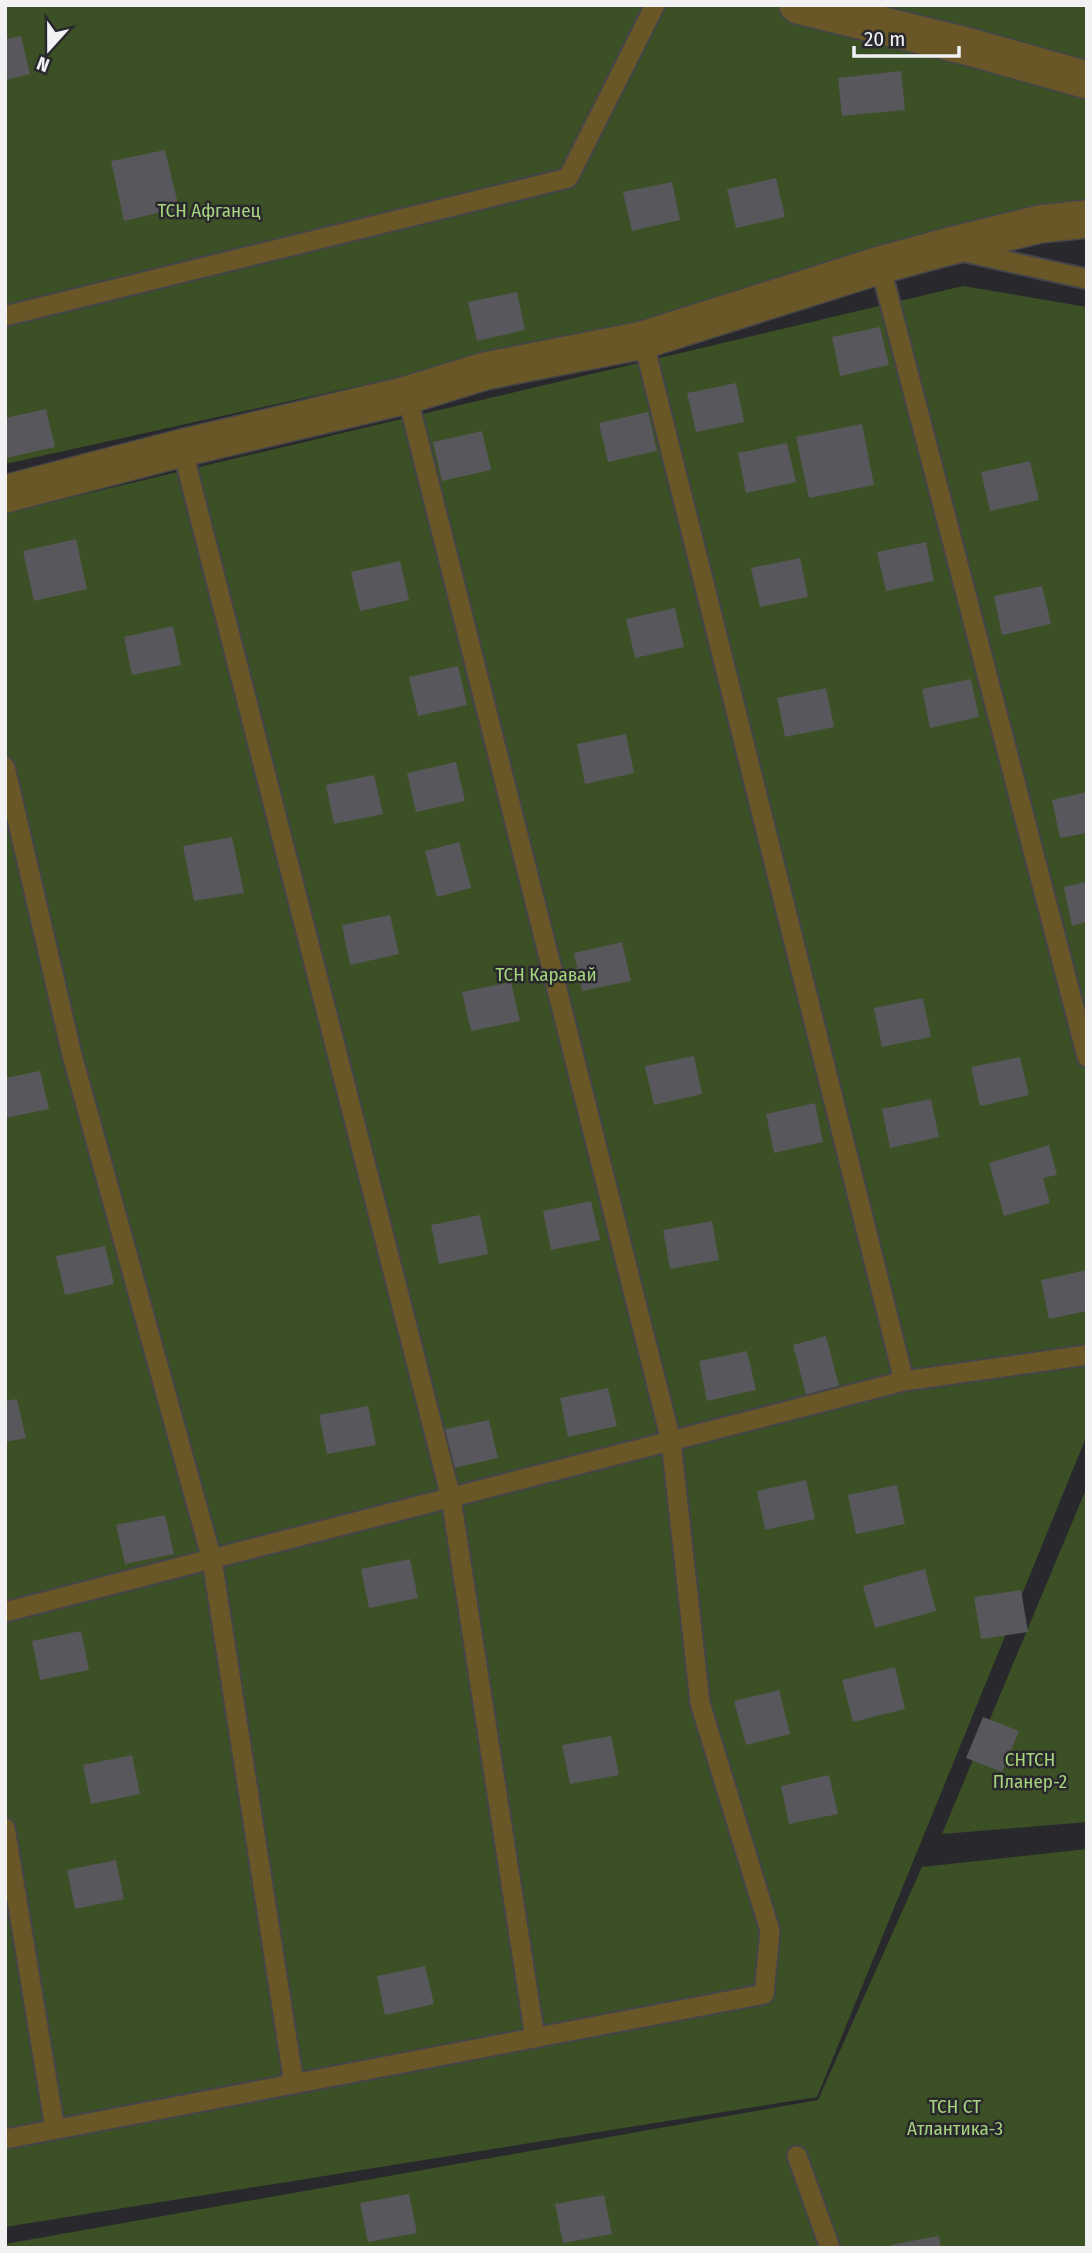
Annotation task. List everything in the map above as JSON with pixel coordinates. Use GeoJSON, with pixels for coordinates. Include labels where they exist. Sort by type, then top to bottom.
{"type":"FeatureCollection","features":[{"type":"Feature","properties":{"kind":"street"},"geometry":{"type":"LineString","coordinates":[[799,5],[970,47],[1087,80]]}},
{"type":"Feature","properties":{"kind":"street"},"geometry":{"type":"LineString","coordinates":[[5,494],[182,448],[407,395],[485,371],[643,340],[880,265],[946,247],[1041,224],[1087,219]]}},
{"type":"Feature","properties":{"kind":"lane"},"geometry":{"type":"LineString","coordinates":[[5,316],[568,178],[655,5]]}},
{"type":"Feature","properties":{"kind":"lane"},"geometry":{"type":"LineString","coordinates":[[946,247],[1087,279]]}},
{"type":"Feature","properties":{"kind":"lane"},"geometry":{"type":"LineString","coordinates":[[880,265],[1087,1058]]}},
{"type":"Feature","properties":{"kind":"lane"},"geometry":{"type":"LineString","coordinates":[[643,340],[904,1381]]}},
{"type":"Feature","properties":{"kind":"lane"},"geometry":{"type":"LineString","coordinates":[[5,2139],[764,1994],[770,1931],[699,1703],[671,1441],[407,395]]}},
{"type":"Feature","properties":{"kind":"lane"},"geometry":{"type":"LineString","coordinates":[[182,448],[451,1498],[535,2038]]}},
{"type":"Feature","properties":{"kind":"lane"},"geometry":{"type":"LineString","coordinates":[[5,767],[72,1055],[212,1560],[295,2084]]}},
{"type":"Feature","properties":{"kind":"lane"},"geometry":{"type":"LineString","coordinates":[[5,1612],[904,1381],[1087,1355]]}},
{"type":"Feature","properties":{"kind":"lane"},"geometry":{"type":"LineString","coordinates":[[5,1828],[55,2129]]}},
{"type":"Feature","properties":{"kind":"lane"},"geometry":{"type":"LineString","coordinates":[[797,2156],[830,2248]]}},
{"type":"Feature","properties":{"kind":"green space","name":"ТСН Афганец"},"geometry":{"type":"Polygon","coordinates":[[[5,5],[1087,5],[1087,225],[5,464],[5,5]]]}},
{"type":"Feature","properties":{"kind":"green space","name":"ТСН Каравай"},"geometry":{"type":"Polygon","coordinates":[[[963,286],[1087,307],[1087,1435],[817,2097],[5,2227],[5,513],[963,286]]]}},
{"type":"Feature","properties":{"kind":"green space","name":"СНТСН Планер-2"},"geometry":{"type":"Polygon","coordinates":[[[1087,1487],[1087,1822],[942,1834],[1087,1487]]]}},
{"type":"Feature","properties":{"kind":"green space","name":"ТСН СТ Атлантика-3"},"geometry":{"type":"Polygon","coordinates":[[[1087,1849],[1087,2248],[5,2248],[5,2244],[818,2100],[922,1867],[1087,1849]]]}},
{"type":"Feature","properties":{"kind":"building"},"geometry":{"type":"Polygon","coordinates":[[[21,36],[30,74],[5,80],[5,39],[21,36]]]}},
{"type":"Feature","properties":{"kind":"building"},"geometry":{"type":"Polygon","coordinates":[[[901,71],[905,110],[842,116],[838,78],[901,71]]]}},
{"type":"Feature","properties":{"kind":"building"},"geometry":{"type":"Polygon","coordinates":[[[165,150],[179,208],[124,221],[111,161],[165,150]]]}},
{"type":"Feature","properties":{"kind":"building"},"geometry":{"type":"Polygon","coordinates":[[[776,178],[785,217],[736,228],[727,189],[776,178]]]}},
{"type":"Feature","properties":{"kind":"building"},"geometry":{"type":"Polygon","coordinates":[[[672,182],[680,220],[632,231],[623,192],[672,182]]]}},
{"type":"Feature","properties":{"kind":"building"},"geometry":{"type":"Polygon","coordinates":[[[517,292],[525,330],[477,341],[468,302],[517,292]]]}},
{"type":"Feature","properties":{"kind":"building"},"geometry":{"type":"Polygon","coordinates":[[[880,327],[889,365],[840,376],[832,337],[880,327]]]}},
{"type":"Feature","properties":{"kind":"building"},"geometry":{"type":"Polygon","coordinates":[[[736,383],[744,422],[696,432],[687,393],[736,383]]]}},
{"type":"Feature","properties":{"kind":"building"},"geometry":{"type":"Polygon","coordinates":[[[46,409],[55,447],[6,458],[5,418],[46,409]]]}},
{"type":"Feature","properties":{"kind":"building"},"geometry":{"type":"Polygon","coordinates":[[[648,412],[657,451],[608,462],[599,423],[648,412]]]}},
{"type":"Feature","properties":{"kind":"building"},"geometry":{"type":"Polygon","coordinates":[[[862,424],[874,485],[809,498],[796,437],[862,424]]]}},
{"type":"Feature","properties":{"kind":"building"},"geometry":{"type":"Polygon","coordinates":[[[482,431],[491,470],[442,481],[433,442],[482,431]]]}},
{"type":"Feature","properties":{"kind":"building"},"geometry":{"type":"Polygon","coordinates":[[[787,443],[796,482],[746,493],[738,453],[787,443]]]}},
{"type":"Feature","properties":{"kind":"building"},"geometry":{"type":"Polygon","coordinates":[[[1030,461],[1039,500],[990,511],[981,472],[1030,461]]]}},
{"type":"Feature","properties":{"kind":"building"},"geometry":{"type":"Polygon","coordinates":[[[76,539],[87,589],[34,601],[23,551],[76,539]]]}},
{"type":"Feature","properties":{"kind":"building"},"geometry":{"type":"Polygon","coordinates":[[[926,542],[934,581],[886,591],[877,552],[926,542]]]}},
{"type":"Feature","properties":{"kind":"building"},"geometry":{"type":"Polygon","coordinates":[[[800,558],[808,597],[760,607],[751,568],[800,558]]]}},
{"type":"Feature","properties":{"kind":"building"},"geometry":{"type":"Polygon","coordinates":[[[400,561],[409,600],[360,611],[351,572],[400,561]]]}},
{"type":"Feature","properties":{"kind":"building"},"geometry":{"type":"Polygon","coordinates":[[[1042,586],[1051,624],[1002,635],[994,596],[1042,586]]]}},
{"type":"Feature","properties":{"kind":"building"},"geometry":{"type":"Polygon","coordinates":[[[675,608],[684,647],[635,658],[626,619],[675,608]]]}},
{"type":"Feature","properties":{"kind":"building"},"geometry":{"type":"Polygon","coordinates":[[[173,626],[181,665],[132,675],[124,637],[173,626]]]}},
{"type":"Feature","properties":{"kind":"building"},"geometry":{"type":"Polygon","coordinates":[[[458,666],[467,705],[418,716],[409,677],[458,666]]]}},
{"type":"Feature","properties":{"kind":"building"},"geometry":{"type":"Polygon","coordinates":[[[971,679],[979,717],[930,728],[922,689],[971,679]]]}},
{"type":"Feature","properties":{"kind":"building"},"geometry":{"type":"Polygon","coordinates":[[[826,688],[834,727],[785,737],[777,698],[826,688]]]}},
{"type":"Feature","properties":{"kind":"building"},"geometry":{"type":"Polygon","coordinates":[[[626,734],[634,773],[585,784],[577,744],[626,734]]]}},
{"type":"Feature","properties":{"kind":"building"},"geometry":{"type":"Polygon","coordinates":[[[456,762],[465,801],[416,812],[407,773],[456,762]]]}},
{"type":"Feature","properties":{"kind":"building"},"geometry":{"type":"Polygon","coordinates":[[[374,775],[383,814],[334,824],[326,785],[374,775]]]}},
{"type":"Feature","properties":{"kind":"building"},"geometry":{"type":"Polygon","coordinates":[[[1087,792],[1087,833],[1060,838],[1052,800],[1087,792]]]}},
{"type":"Feature","properties":{"kind":"building"},"geometry":{"type":"Polygon","coordinates":[[[232,837],[244,893],[194,901],[183,846],[232,837]]]}},
{"type":"Feature","properties":{"kind":"building"},"geometry":{"type":"Polygon","coordinates":[[[459,842],[471,888],[437,897],[425,851],[459,842]]]}},
{"type":"Feature","properties":{"kind":"building"},"geometry":{"type":"Polygon","coordinates":[[[1087,882],[1087,922],[1072,926],[1064,887],[1087,882]]]}},
{"type":"Feature","properties":{"kind":"building"},"geometry":{"type":"Polygon","coordinates":[[[390,915],[399,954],[350,965],[342,925],[390,915]]]}},
{"type":"Feature","properties":{"kind":"building"},"geometry":{"type":"Polygon","coordinates":[[[622,942],[631,981],[582,991],[574,953],[622,942]]]}},
{"type":"Feature","properties":{"kind":"building"},"geometry":{"type":"Polygon","coordinates":[[[511,982],[520,1021],[471,1031],[462,992],[511,982]]]}},
{"type":"Feature","properties":{"kind":"building"},"geometry":{"type":"Polygon","coordinates":[[[923,998],[931,1037],[882,1047],[874,1008],[923,998]]]}},
{"type":"Feature","properties":{"kind":"building"},"geometry":{"type":"Polygon","coordinates":[[[694,1056],[702,1094],[654,1105],[645,1066],[694,1056]]]}},
{"type":"Feature","properties":{"kind":"building"},"geometry":{"type":"Polygon","coordinates":[[[1020,1057],[1029,1095],[980,1106],[971,1067],[1020,1057]]]}},
{"type":"Feature","properties":{"kind":"building"},"geometry":{"type":"Polygon","coordinates":[[[40,1071],[49,1109],[5,1118],[5,1078],[40,1071]]]}},
{"type":"Feature","properties":{"kind":"building"},"geometry":{"type":"Polygon","coordinates":[[[931,1099],[939,1137],[890,1148],[882,1109],[931,1099]]]}},
{"type":"Feature","properties":{"kind":"building"},"geometry":{"type":"Polygon","coordinates":[[[815,1103],[823,1142],[774,1153],[766,1114],[815,1103]]]}},
{"type":"Feature","properties":{"kind":"building"},"geometry":{"type":"Polygon","coordinates":[[[1049,1145],[1057,1175],[1043,1178],[1050,1203],[1004,1216],[989,1163],[1049,1145]]]}},
{"type":"Feature","properties":{"kind":"building"},"geometry":{"type":"Polygon","coordinates":[[[591,1201],[600,1240],[551,1250],[543,1211],[591,1201]]]}},
{"type":"Feature","properties":{"kind":"building"},"geometry":{"type":"Polygon","coordinates":[[[480,1215],[488,1254],[439,1264],[431,1225],[480,1215]]]}},
{"type":"Feature","properties":{"kind":"building"},"geometry":{"type":"Polygon","coordinates":[[[712,1221],[719,1260],[670,1269],[663,1230],[712,1221]]]}},
{"type":"Feature","properties":{"kind":"building"},"geometry":{"type":"Polygon","coordinates":[[[105,1246],[114,1284],[65,1295],[56,1256],[105,1246]]]}},
{"type":"Feature","properties":{"kind":"building"},"geometry":{"type":"Polygon","coordinates":[[[1087,1270],[1087,1311],[1049,1319],[1041,1280],[1087,1270]]]}},
{"type":"Feature","properties":{"kind":"building"},"geometry":{"type":"Polygon","coordinates":[[[826,1336],[839,1386],[806,1395],[793,1345],[826,1336]]]}},
{"type":"Feature","properties":{"kind":"building"},"geometry":{"type":"Polygon","coordinates":[[[747,1351],[756,1390],[707,1401],[699,1361],[747,1351]]]}},
{"type":"Feature","properties":{"kind":"building"},"geometry":{"type":"Polygon","coordinates":[[[608,1388],[617,1426],[568,1437],[560,1398],[608,1388]]]}},
{"type":"Feature","properties":{"kind":"building"},"geometry":{"type":"Polygon","coordinates":[[[17,1399],[26,1438],[5,1442],[5,1401],[17,1399]]]}},
{"type":"Feature","properties":{"kind":"building"},"geometry":{"type":"Polygon","coordinates":[[[368,1406],[376,1445],[327,1454],[319,1415],[368,1406]]]}},
{"type":"Feature","properties":{"kind":"building"},"geometry":{"type":"Polygon","coordinates":[[[489,1420],[498,1458],[449,1469],[441,1430],[489,1420]]]}},
{"type":"Feature","properties":{"kind":"building"},"geometry":{"type":"Polygon","coordinates":[[[806,1480],[815,1519],[765,1530],[757,1491],[806,1480]]]}},
{"type":"Feature","properties":{"kind":"building"},"geometry":{"type":"Polygon","coordinates":[[[897,1485],[905,1524],[856,1534],[848,1495],[897,1485]]]}},
{"type":"Feature","properties":{"kind":"building"},"geometry":{"type":"Polygon","coordinates":[[[165,1515],[174,1554],[125,1564],[116,1525],[165,1515]]]}},
{"type":"Feature","properties":{"kind":"building"},"geometry":{"type":"Polygon","coordinates":[[[410,1559],[418,1598],[369,1608],[361,1569],[410,1559]]]}},
{"type":"Feature","properties":{"kind":"building"},"geometry":{"type":"Polygon","coordinates":[[[925,1569],[936,1611],[875,1628],[863,1586],[925,1569]]]}},
{"type":"Feature","properties":{"kind":"building"},"geometry":{"type":"Polygon","coordinates":[[[1021,1590],[1028,1632],[981,1639],[974,1597],[1021,1590]]]}},
{"type":"Feature","properties":{"kind":"building"},"geometry":{"type":"Polygon","coordinates":[[[81,1631],[89,1670],[40,1680],[32,1641],[81,1631]]]}},
{"type":"Feature","properties":{"kind":"building"},"geometry":{"type":"Polygon","coordinates":[[[895,1667],[905,1709],[853,1722],[842,1680],[895,1667]]]}},
{"type":"Feature","properties":{"kind":"building"},"geometry":{"type":"Polygon","coordinates":[[[779,1690],[790,1734],[746,1745],[734,1701],[779,1690]]]}},
{"type":"Feature","properties":{"kind":"building"},"geometry":{"type":"Polygon","coordinates":[[[983,1717],[1019,1731],[1002,1772],[966,1758],[983,1717]]]}},
{"type":"Feature","properties":{"kind":"building"},"geometry":{"type":"Polygon","coordinates":[[[611,1736],[619,1775],[570,1784],[562,1745],[611,1736]]]}},
{"type":"Feature","properties":{"kind":"building"},"geometry":{"type":"Polygon","coordinates":[[[132,1755],[140,1794],[91,1804],[83,1765],[132,1755]]]}},
{"type":"Feature","properties":{"kind":"building"},"geometry":{"type":"Polygon","coordinates":[[[829,1775],[838,1814],[789,1824],[781,1786],[829,1775]]]}},
{"type":"Feature","properties":{"kind":"building"},"geometry":{"type":"Polygon","coordinates":[[[116,1860],[124,1899],[75,1909],[67,1870],[116,1860]]]}},
{"type":"Feature","properties":{"kind":"building"},"geometry":{"type":"Polygon","coordinates":[[[425,1966],[434,2004],[385,2015],[377,1976],[425,1966]]]}},
{"type":"Feature","properties":{"kind":"building"},"geometry":{"type":"Polygon","coordinates":[[[409,2194],[417,2233],[368,2242],[360,2203],[409,2194]]]}},
{"type":"Feature","properties":{"kind":"building"},"geometry":{"type":"Polygon","coordinates":[[[604,2195],[612,2234],[563,2243],[555,2204],[604,2195]]]}},
{"type":"Feature","properties":{"kind":"building"},"geometry":{"type":"Polygon","coordinates":[[[939,2236],[941,2248],[890,2248],[890,2245],[939,2236]]]}}]}
